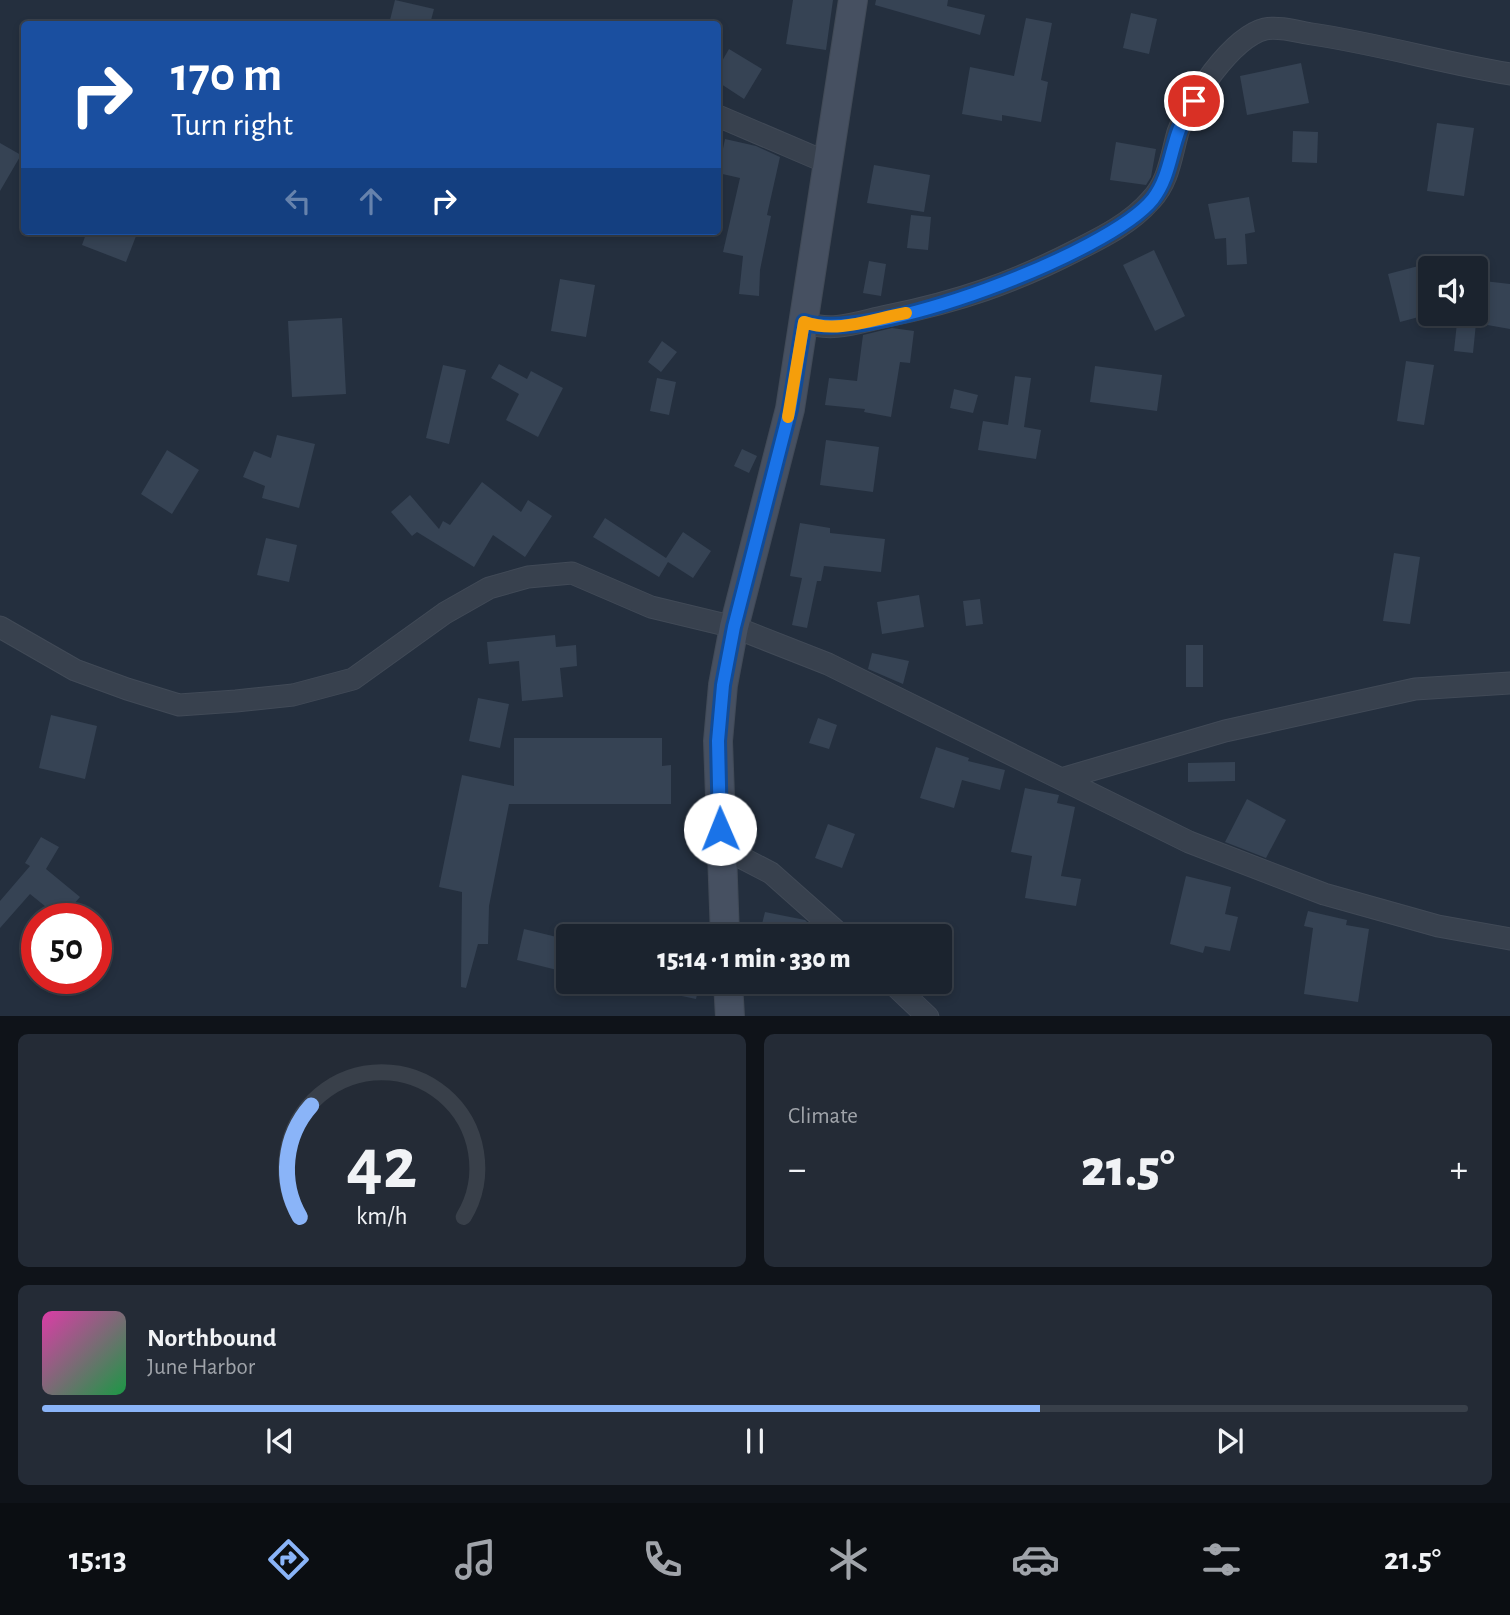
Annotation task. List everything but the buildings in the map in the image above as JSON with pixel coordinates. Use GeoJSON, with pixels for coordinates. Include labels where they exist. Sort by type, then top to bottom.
{"type":"FeatureCollection","features":[{"type":"Feature","properties":{"kind":"main road"},"geometry":{"type":"LineString","coordinates":[[724,924],[718,741],[723,685],[734,627],[790,409],[853,0]]}},
{"type":"Feature","properties":{"kind":"main road"},"geometry":{"type":"LineString","coordinates":[[729,994],[730,1016]]}},
{"type":"Feature","properties":{"kind":"street"},"geometry":{"type":"LineString","coordinates":[[804,322],[821,328],[850,326],[979,294],[1114,231],[1152,200],[1168,174],[1179,130],[1202,90],[1233,49],[1253,34],[1267,28],[1347,39],[1454,65],[1510,74]]}},
{"type":"Feature","properties":{"kind":"street"},"geometry":{"type":"LineString","coordinates":[[721,117],[828,163]]}},
{"type":"Feature","properties":{"kind":"street"},"geometry":{"type":"LineString","coordinates":[[0,627],[75,670],[179,705],[293,695],[354,680],[445,613],[489,588],[527,577],[572,573],[651,607],[734,627],[828,664],[1189,842],[1324,894],[1438,926],[1510,939]]}},
{"type":"Feature","properties":{"kind":"street"},"geometry":{"type":"LineString","coordinates":[[1061,779],[1225,731],[1415,689],[1510,683]]}},
{"type":"Feature","properties":{"kind":"street"},"geometry":{"type":"LineString","coordinates":[[721,847],[771,873],[828,924]]}},
{"type":"Feature","properties":{"kind":"street"},"geometry":{"type":"LineString","coordinates":[[904,994],[927,1016]]}},
{"type":"Feature","properties":{"kind":"slow traffic"},"geometry":{"type":"LineString","coordinates":[[788,417],[804,322],[821,328],[850,326],[906,313]]}},
{"type":"Feature","properties":{"kind":"route"},"geometry":{"type":"LineString","coordinates":[[720,829],[718,741],[723,685],[734,627],[790,409],[804,322],[821,328],[850,326],[979,294],[1049,264],[1114,231],[1152,200],[1168,174],[1179,130],[1194,101]]}}]}
